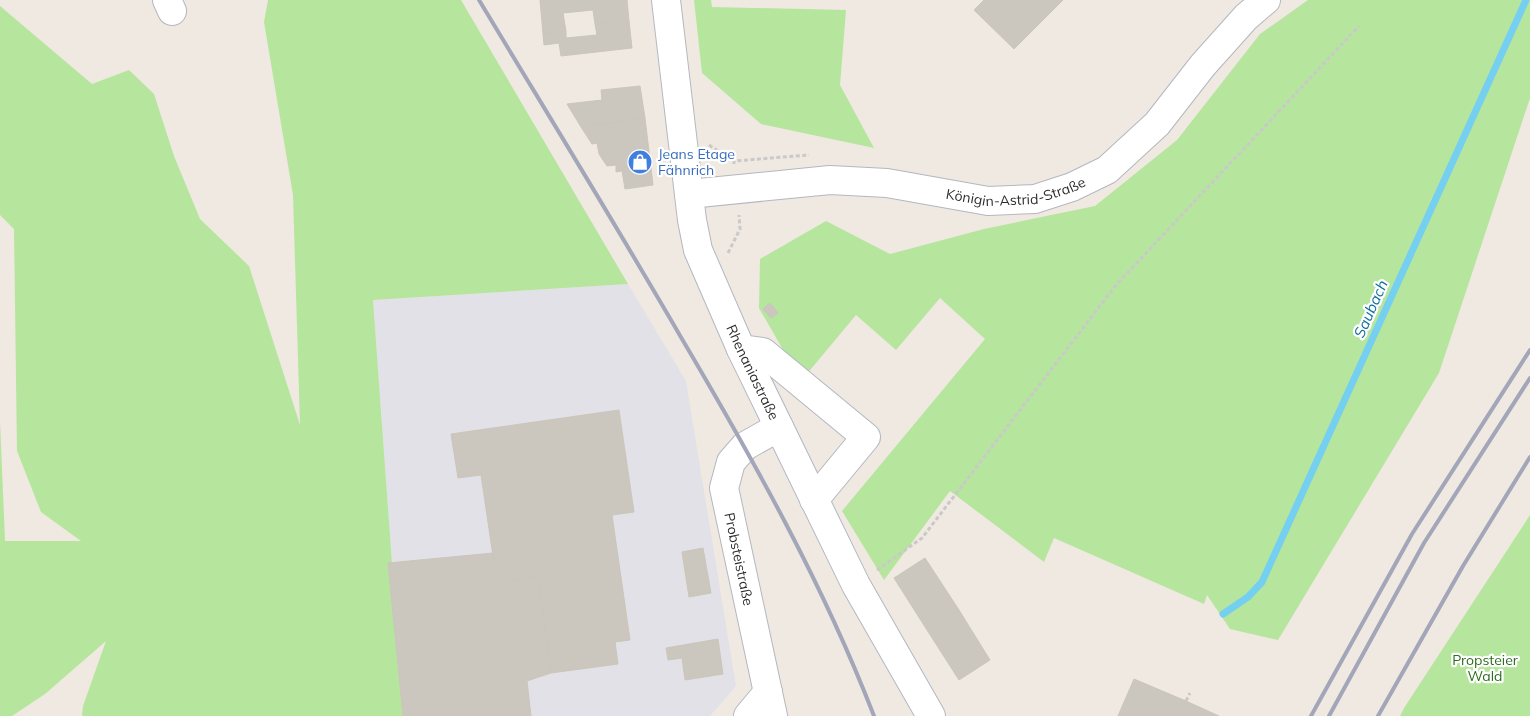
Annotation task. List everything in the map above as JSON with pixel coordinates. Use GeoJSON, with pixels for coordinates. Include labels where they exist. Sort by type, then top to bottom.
{"type":"FeatureCollection","features":[{"type":"Feature","properties":{"kind":"street","name":"Rhenaniastraße"},"geometry":{"type":"LineString","coordinates":[[666,0],[689,194],[698,250],[742,349],[856,585],[931,716]]}},
{"type":"Feature","properties":{"kind":"street","name":"Königin-Astrid-Straße"},"geometry":{"type":"LineString","coordinates":[[689,194],[840,181],[887,183],[988,201],[1035,199],[1072,187],[1107,170],[1157,124],[1202,65],[1246,17],[1266,0]]}},
{"type":"Feature","properties":{"kind":"street"},"geometry":{"type":"LineString","coordinates":[[742,349],[762,352],[866,437],[814,500]]}},
{"type":"Feature","properties":{"kind":"street","name":"Probsteistraße"},"geometry":{"type":"LineString","coordinates":[[770,704],[724,488],[730,462],[745,446],[779,427]]}},
{"type":"Feature","properties":{"kind":"street"},"geometry":{"type":"LineString","coordinates":[[748,716],[770,704]]}},
{"type":"Feature","properties":{"kind":"path"},"geometry":{"type":"LineString","coordinates":[[856,585],[922,538],[1116,285],[1359,26]]}},
{"type":"Feature","properties":{"kind":"path"},"geometry":{"type":"LineString","coordinates":[[728,260],[728,251],[740,229],[734,160],[810,155]]}},
{"type":"Feature","properties":{"kind":"path"},"geometry":{"type":"LineString","coordinates":[[1186,701],[1190,693]]}},
{"type":"Feature","properties":{"kind":"shaded area"},"geometry":{"type":"Polygon","coordinates":[[[628,284],[686,381],[736,686],[710,716],[403,716],[373,300],[628,284]]]}},
{"type":"Feature","properties":{"kind":"green space"},"geometry":{"type":"Polygon","coordinates":[[[268,0],[461,0],[628,284],[373,300],[403,716],[82,716],[83,706],[106,641],[45,694],[12,716],[0,716],[0,421],[5,541],[81,541],[41,512],[17,451],[14,229],[0,215],[0,6],[92,84],[129,70],[154,94],[174,156],[200,219],[249,266],[300,425],[293,195],[264,22],[268,0]]]}},
{"type":"Feature","properties":{"kind":"green space"},"geometry":{"type":"Polygon","coordinates":[[[694,0],[711,0],[712,7],[846,10],[840,85],[874,148],[761,124],[702,73],[694,0]]]}},
{"type":"Feature","properties":{"kind":"green space"},"geometry":{"type":"Polygon","coordinates":[[[1308,0],[1530,0],[1530,98],[1439,373],[1278,640],[1230,629],[1207,595],[1204,604],[1054,538],[1044,562],[950,491],[884,580],[842,511],[985,339],[940,298],[896,350],[856,315],[806,375],[789,360],[759,308],[760,259],[826,221],[890,254],[984,229],[1095,206],[1177,140],[1260,34],[1308,0]]]}},
{"type":"Feature","properties":{"kind":"green space","name":"Propsteier Wald"},"geometry":{"type":"Polygon","coordinates":[[[1530,515],[1530,716],[1400,716],[1404,708],[1530,515]]]}},
{"type":"Feature","properties":{"kind":"building"},"geometry":{"type":"Polygon","coordinates":[[[540,0],[627,0],[629,21],[595,24],[593,10],[563,13],[566,31],[543,34],[540,0]]]}},
{"type":"Feature","properties":{"kind":"building"},"geometry":{"type":"Polygon","coordinates":[[[984,0],[1063,0],[1014,49],[974,10],[984,0]]]}},
{"type":"Feature","properties":{"kind":"building"},"geometry":{"type":"Polygon","coordinates":[[[629,21],[632,48],[561,56],[559,43],[544,45],[543,34],[566,31],[566,38],[597,35],[595,24],[629,21]]]}},
{"type":"Feature","properties":{"kind":"building"},"geometry":{"type":"Polygon","coordinates":[[[640,86],[645,118],[581,127],[567,104],[602,100],[601,90],[640,86]]]}},
{"type":"Feature","properties":{"kind":"building"},"geometry":{"type":"Polygon","coordinates":[[[645,118],[653,185],[625,189],[622,171],[616,172],[616,165],[607,166],[599,154],[597,143],[592,144],[581,127],[645,118]]]}},
{"type":"Feature","properties":{"kind":"building"},"geometry":{"type":"Polygon","coordinates":[[[770,303],[778,313],[771,318],[763,309],[770,303]]]}},
{"type":"Feature","properties":{"kind":"building"},"geometry":{"type":"Polygon","coordinates":[[[619,410],[634,512],[612,515],[630,640],[615,642],[618,664],[551,673],[538,577],[497,583],[481,475],[458,478],[451,434],[619,410]]]}},
{"type":"Feature","properties":{"kind":"building"},"geometry":{"type":"Polygon","coordinates":[[[703,548],[711,593],[689,597],[682,552],[703,548]]]}},
{"type":"Feature","properties":{"kind":"building"},"geometry":{"type":"Polygon","coordinates":[[[493,553],[497,583],[538,577],[551,673],[527,681],[531,716],[403,716],[388,563],[493,553]]]}},
{"type":"Feature","properties":{"kind":"building"},"geometry":{"type":"Polygon","coordinates":[[[925,558],[959,610],[927,630],[894,578],[925,558]]]}},
{"type":"Feature","properties":{"kind":"building"},"geometry":{"type":"Polygon","coordinates":[[[959,610],[990,660],[959,680],[927,630],[959,610]]]}},
{"type":"Feature","properties":{"kind":"building"},"geometry":{"type":"Polygon","coordinates":[[[718,639],[723,674],[685,680],[682,658],[668,660],[666,648],[718,639]]]}},
{"type":"Feature","properties":{"kind":"building"},"geometry":{"type":"Polygon","coordinates":[[[1134,679],[1186,701],[1219,716],[1118,716],[1134,679]]]}},
{"type":"Feature","properties":{"kind":"waterway","name":"Saubach"},"geometry":{"type":"LineString","coordinates":[[1223,614],[1248,597],[1262,582],[1526,0]]}},
{"type":"Feature","properties":{"kind":"railway"},"geometry":{"type":"LineString","coordinates":[[479,0],[632,254],[761,477],[833,619],[874,716]]}},
{"type":"Feature","properties":{"kind":"railway"},"geometry":{"type":"LineString","coordinates":[[1311,716],[1412,534],[1530,350]]}},
{"type":"Feature","properties":{"kind":"railway"},"geometry":{"type":"LineString","coordinates":[[1329,716],[1424,543],[1530,378]]}},
{"type":"Feature","properties":{"kind":"railway"},"geometry":{"type":"LineString","coordinates":[[1378,716],[1463,566],[1530,457]]}},
{"type":"Feature","properties":{"kind":"place","name":"Jeans Etage Fähnrich"},"geometry":{"type":"Point","coordinates":[640,162]}}]}
